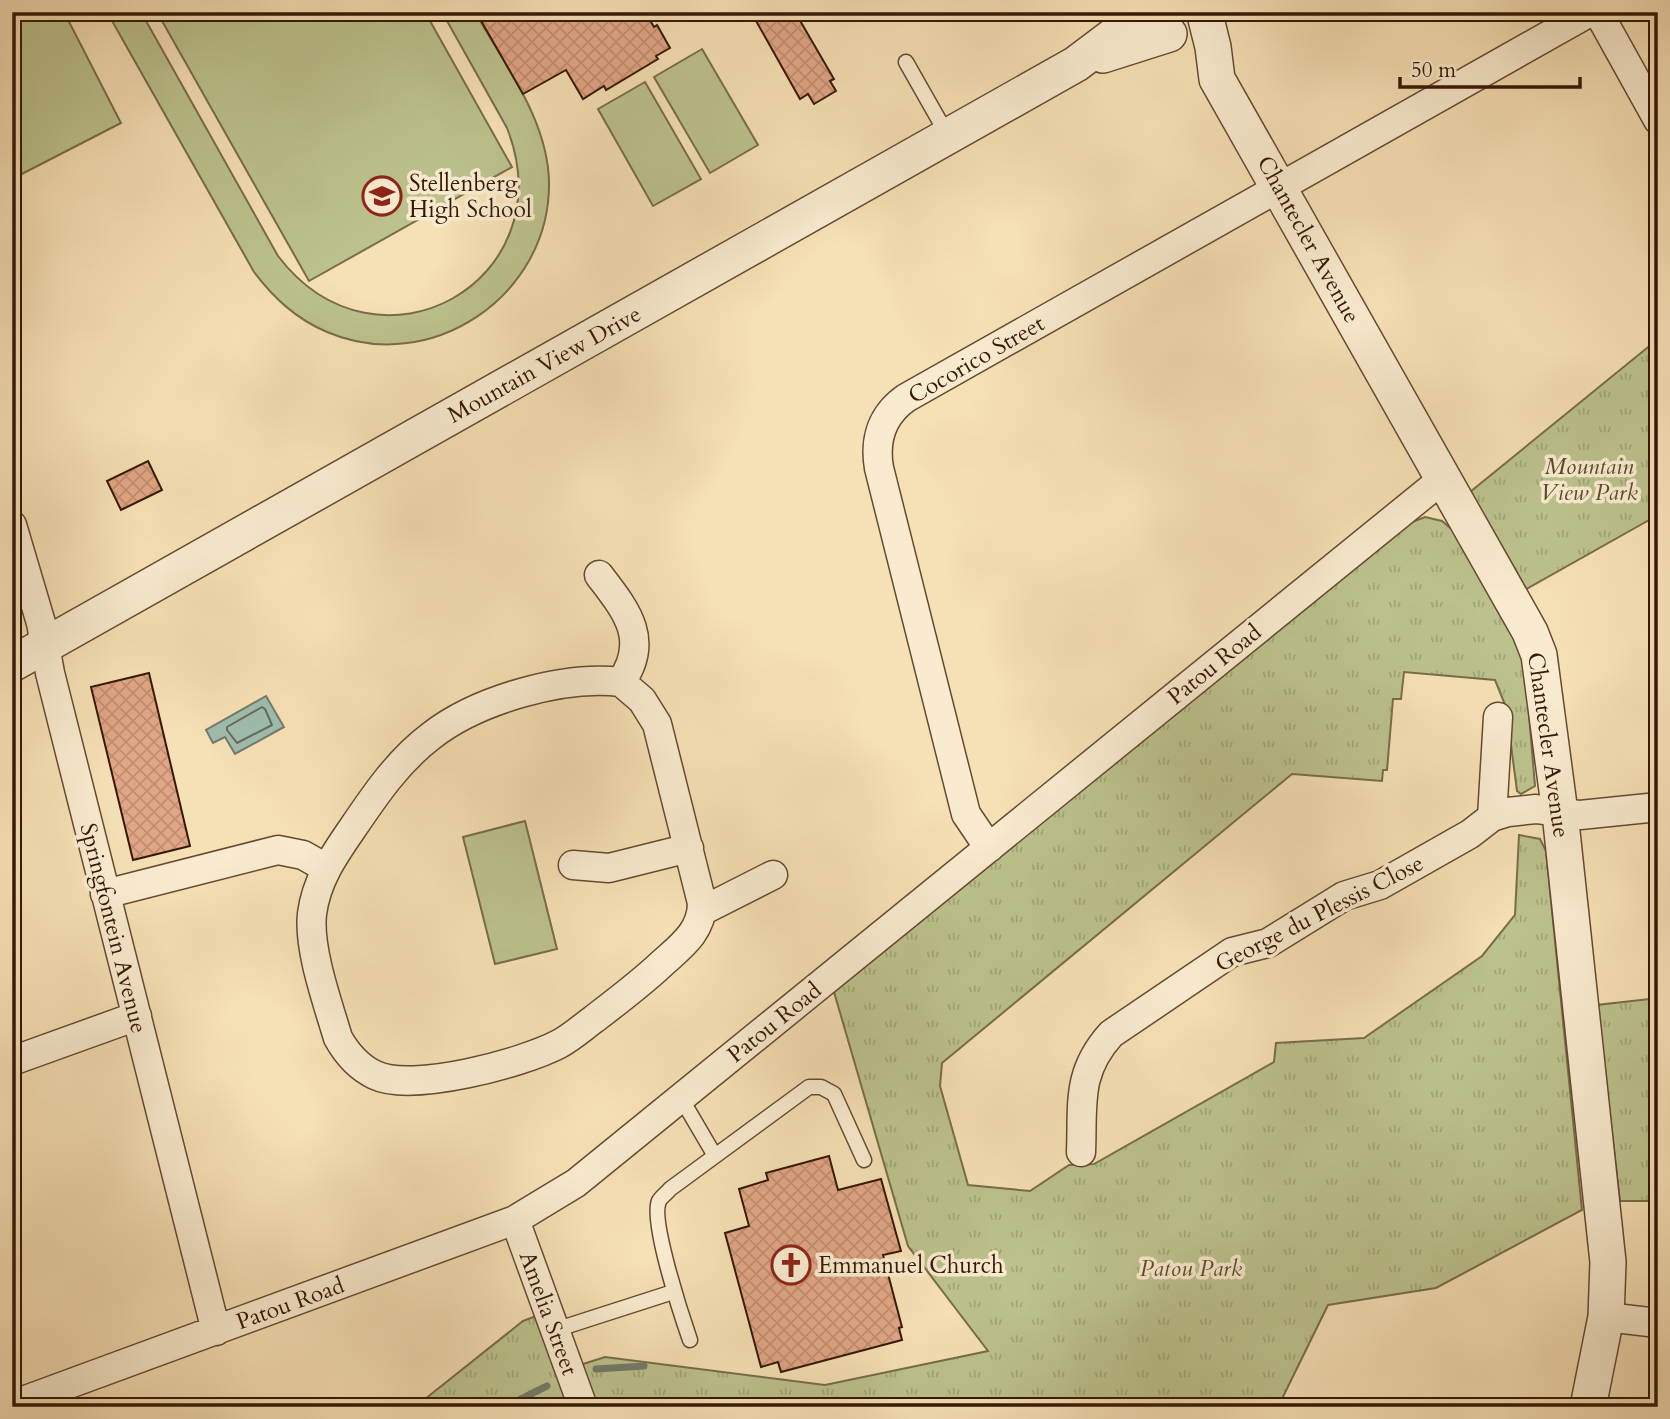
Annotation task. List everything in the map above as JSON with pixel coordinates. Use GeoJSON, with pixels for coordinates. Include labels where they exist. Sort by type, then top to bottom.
{"type":"FeatureCollection","features":[{"type":"Feature","properties":{"kind":"street","name":"Cocorico Street"},"geometry":{"type":"LineString","coordinates":[[989,848],[966,814],[880,468],[877,445],[880,431],[895,406],[1590,12]]}},
{"type":"Feature","properties":{"kind":"street"},"geometry":{"type":"LineString","coordinates":[[1598,12],[1658,120]]}},
{"type":"Feature","properties":{"kind":"street","name":"Chantecler Avenue"},"geometry":{"type":"LineString","coordinates":[[1207,16],[1217,79],[1536,645],[1544,685],[1560,813],[1608,1262],[1606,1317],[1588,1407]]}},
{"type":"Feature","properties":{"kind":"street","name":"Mountain View Drive"},"geometry":{"type":"LineString","coordinates":[[12,664],[1076,64],[1159,24],[1180,37],[1196,32],[1207,16]]}},
{"type":"Feature","properties":{"kind":"street","name":"Chantecler Avenue"},"geometry":{"type":"LineString","coordinates":[[1159,24],[1189,58],[1217,79]]}},
{"type":"Feature","properties":{"kind":"street","name":"Patou Road"},"geometry":{"type":"LineString","coordinates":[[12,1405],[515,1220],[576,1183],[1444,478]]}},
{"type":"Feature","properties":{"kind":"street","name":"Springfontein Avenue"},"geometry":{"type":"LineString","coordinates":[[12,525],[41,624],[105,894],[216,1331]]}},
{"type":"Feature","properties":{"kind":"street"},"geometry":{"type":"LineString","coordinates":[[599,575],[624,608],[633,629],[634,653],[621,682]]}},
{"type":"Feature","properties":{"kind":"street"},"geometry":{"type":"LineString","coordinates":[[574,681],[621,682],[642,700],[657,724],[689,848],[702,911],[699,927],[643,981],[562,1043],[528,1059],[471,1073],[406,1082],[376,1076],[344,1050],[334,1026],[312,940],[314,906],[326,868],[376,793],[401,762],[432,735],[463,717],[530,691],[574,681]]}},
{"type":"Feature","properties":{"kind":"street"},"geometry":{"type":"LineString","coordinates":[[1492,817],[1498,716]]}},
{"type":"Feature","properties":{"kind":"street","name":"George du Plessis Close"},"geometry":{"type":"LineString","coordinates":[[1081,1152],[1083,1081],[1093,1056],[1111,1034],[1232,952],[1268,943],[1344,896],[1380,885],[1470,834],[1492,817],[1536,809],[1580,816],[1658,807]]}},
{"type":"Feature","properties":{"kind":"street"},"geometry":{"type":"LineString","coordinates":[[573,865],[609,868],[689,848]]}},
{"type":"Feature","properties":{"kind":"street"},"geometry":{"type":"LineString","coordinates":[[105,894],[278,850],[303,855],[326,868]]}},
{"type":"Feature","properties":{"kind":"street"},"geometry":{"type":"LineString","coordinates":[[702,911],[773,875]]}},
{"type":"Feature","properties":{"kind":"street"},"geometry":{"type":"LineString","coordinates":[[12,1061],[136,1016]]}},
{"type":"Feature","properties":{"kind":"street","name":"Amelia Street"},"geometry":{"type":"LineString","coordinates":[[515,1220],[583,1407]]}},
{"type":"Feature","properties":{"kind":"street"},"geometry":{"type":"LineString","coordinates":[[1606,1317],[1658,1323]]}},
{"type":"Feature","properties":{"kind":"lane"},"geometry":{"type":"LineString","coordinates":[[906,62],[948,136]]}},
{"type":"Feature","properties":{"kind":"lane"},"geometry":{"type":"LineString","coordinates":[[690,1340],[673,1292],[657,1214],[659,1200],[809,1087],[821,1087],[834,1094],[864,1160]]}},
{"type":"Feature","properties":{"kind":"lane"},"geometry":{"type":"LineString","coordinates":[[681,1098],[715,1156]]}},
{"type":"Feature","properties":{"kind":"lane"},"geometry":{"type":"LineString","coordinates":[[555,1330],[673,1292]]}},
{"type":"Feature","properties":{"kind":"green space"},"geometry":{"type":"Polygon","coordinates":[[[12,12],[64,12],[121,123],[12,179],[12,12]]]}},
{"type":"Feature","properties":{"kind":"green space"},"geometry":{"type":"Polygon","coordinates":[[[107,12],[141,12],[278,256],[319,294],[364,313],[410,313],[452,298],[487,270],[511,231],[518,183],[507,128],[442,12],[475,12],[524,95],[542,140],[547,163],[549,186],[543,226],[528,262],[505,293],[476,317],[442,334],[405,343],[366,343],[327,332],[305,321],[269,291],[254,272],[107,12]]]}},
{"type":"Feature","properties":{"kind":"green space"},"geometry":{"type":"Polygon","coordinates":[[[157,12],[425,12],[512,167],[309,281],[157,12]]]}},
{"type":"Feature","properties":{"kind":"green space"},"geometry":{"type":"Polygon","coordinates":[[[702,49],[758,145],[710,173],[654,77],[702,49]]]}},
{"type":"Feature","properties":{"kind":"green space"},"geometry":{"type":"Polygon","coordinates":[[[645,82],[701,179],[653,206],[598,109],[645,82]]]}},
{"type":"Feature","properties":{"kind":"green space","name":"Mountain View Park"},"geometry":{"type":"Polygon","coordinates":[[[1658,339],[1658,515],[1523,591],[1470,492],[1658,339]]]}},
{"type":"Feature","properties":{"kind":"green space","name":"Patou Park"},"geometry":{"type":"Polygon","coordinates":[[[1425,517],[1442,521],[1455,532],[1518,644],[1525,668],[1535,786],[1521,794],[1517,791],[1506,707],[1495,680],[1404,672],[1401,699],[1393,699],[1387,770],[1383,770],[1382,781],[1292,774],[942,1063],[940,1086],[968,1185],[1030,1191],[1069,1165],[1094,1164],[1274,1062],[1276,1043],[1364,1038],[1482,956],[1515,915],[1519,835],[1540,839],[1546,851],[1582,1210],[1436,1288],[1328,1305],[1278,1407],[595,1407],[580,1365],[605,1357],[825,1385],[988,1351],[908,1246],[834,992],[1407,524],[1425,517]]]}},
{"type":"Feature","properties":{"kind":"green space"},"geometry":{"type":"Polygon","coordinates":[[[525,821],[557,949],[495,964],[463,837],[525,821]]]}},
{"type":"Feature","properties":{"kind":"green space"},"geometry":{"type":"Polygon","coordinates":[[[1658,998],[1658,1201],[1620,1201],[1597,1005],[1658,998]]]}},
{"type":"Feature","properties":{"kind":"green space"},"geometry":{"type":"Polygon","coordinates":[[[536,1316],[569,1407],[415,1407],[523,1321],[536,1316]]]}},
{"type":"Feature","properties":{"kind":"water"},"geometry":{"type":"Polygon","coordinates":[[[266,696],[284,727],[235,754],[225,737],[213,743],[206,730],[266,696]]]}},
{"type":"Feature","properties":{"kind":"building"},"geometry":{"type":"Polygon","coordinates":[[[476,12],[645,12],[654,27],[657,25],[670,48],[656,56],[658,59],[606,90],[604,86],[583,99],[566,70],[523,94],[476,12]]]}},
{"type":"Feature","properties":{"kind":"building"},"geometry":{"type":"Polygon","coordinates":[[[751,12],[795,12],[834,79],[830,81],[836,91],[814,104],[808,94],[800,99],[751,12]]]}},
{"type":"Feature","properties":{"kind":"building"},"geometry":{"type":"Polygon","coordinates":[[[148,461],[162,490],[121,510],[107,481],[148,461]]]}},
{"type":"Feature","properties":{"kind":"building"},"geometry":{"type":"Polygon","coordinates":[[[149,673],[190,846],[133,860],[91,687],[149,673]]]}},
{"type":"Feature","properties":{"kind":"building","name":"Emmanuel Church"},"geometry":{"type":"Polygon","coordinates":[[[829,1156],[838,1190],[881,1179],[901,1251],[883,1255],[902,1327],[899,1328],[902,1340],[781,1372],[778,1362],[761,1367],[725,1233],[749,1226],[739,1189],[768,1180],[766,1173],[829,1156]]]}},
{"type":"Feature","properties":{"kind":"waterway"},"geometry":{"type":"LineString","coordinates":[[596,1369],[644,1366]]}},
{"type":"Feature","properties":{"kind":"waterway"},"geometry":{"type":"LineString","coordinates":[[505,1407],[547,1386]]}},
{"type":"Feature","properties":{"kind":"place","name":"Stellenberg High School"},"geometry":{"type":"Point","coordinates":[382,196]}},
{"type":"Feature","properties":{"kind":"place","name":"Emmanuel Church"},"geometry":{"type":"Point","coordinates":[791,1265]}}]}
